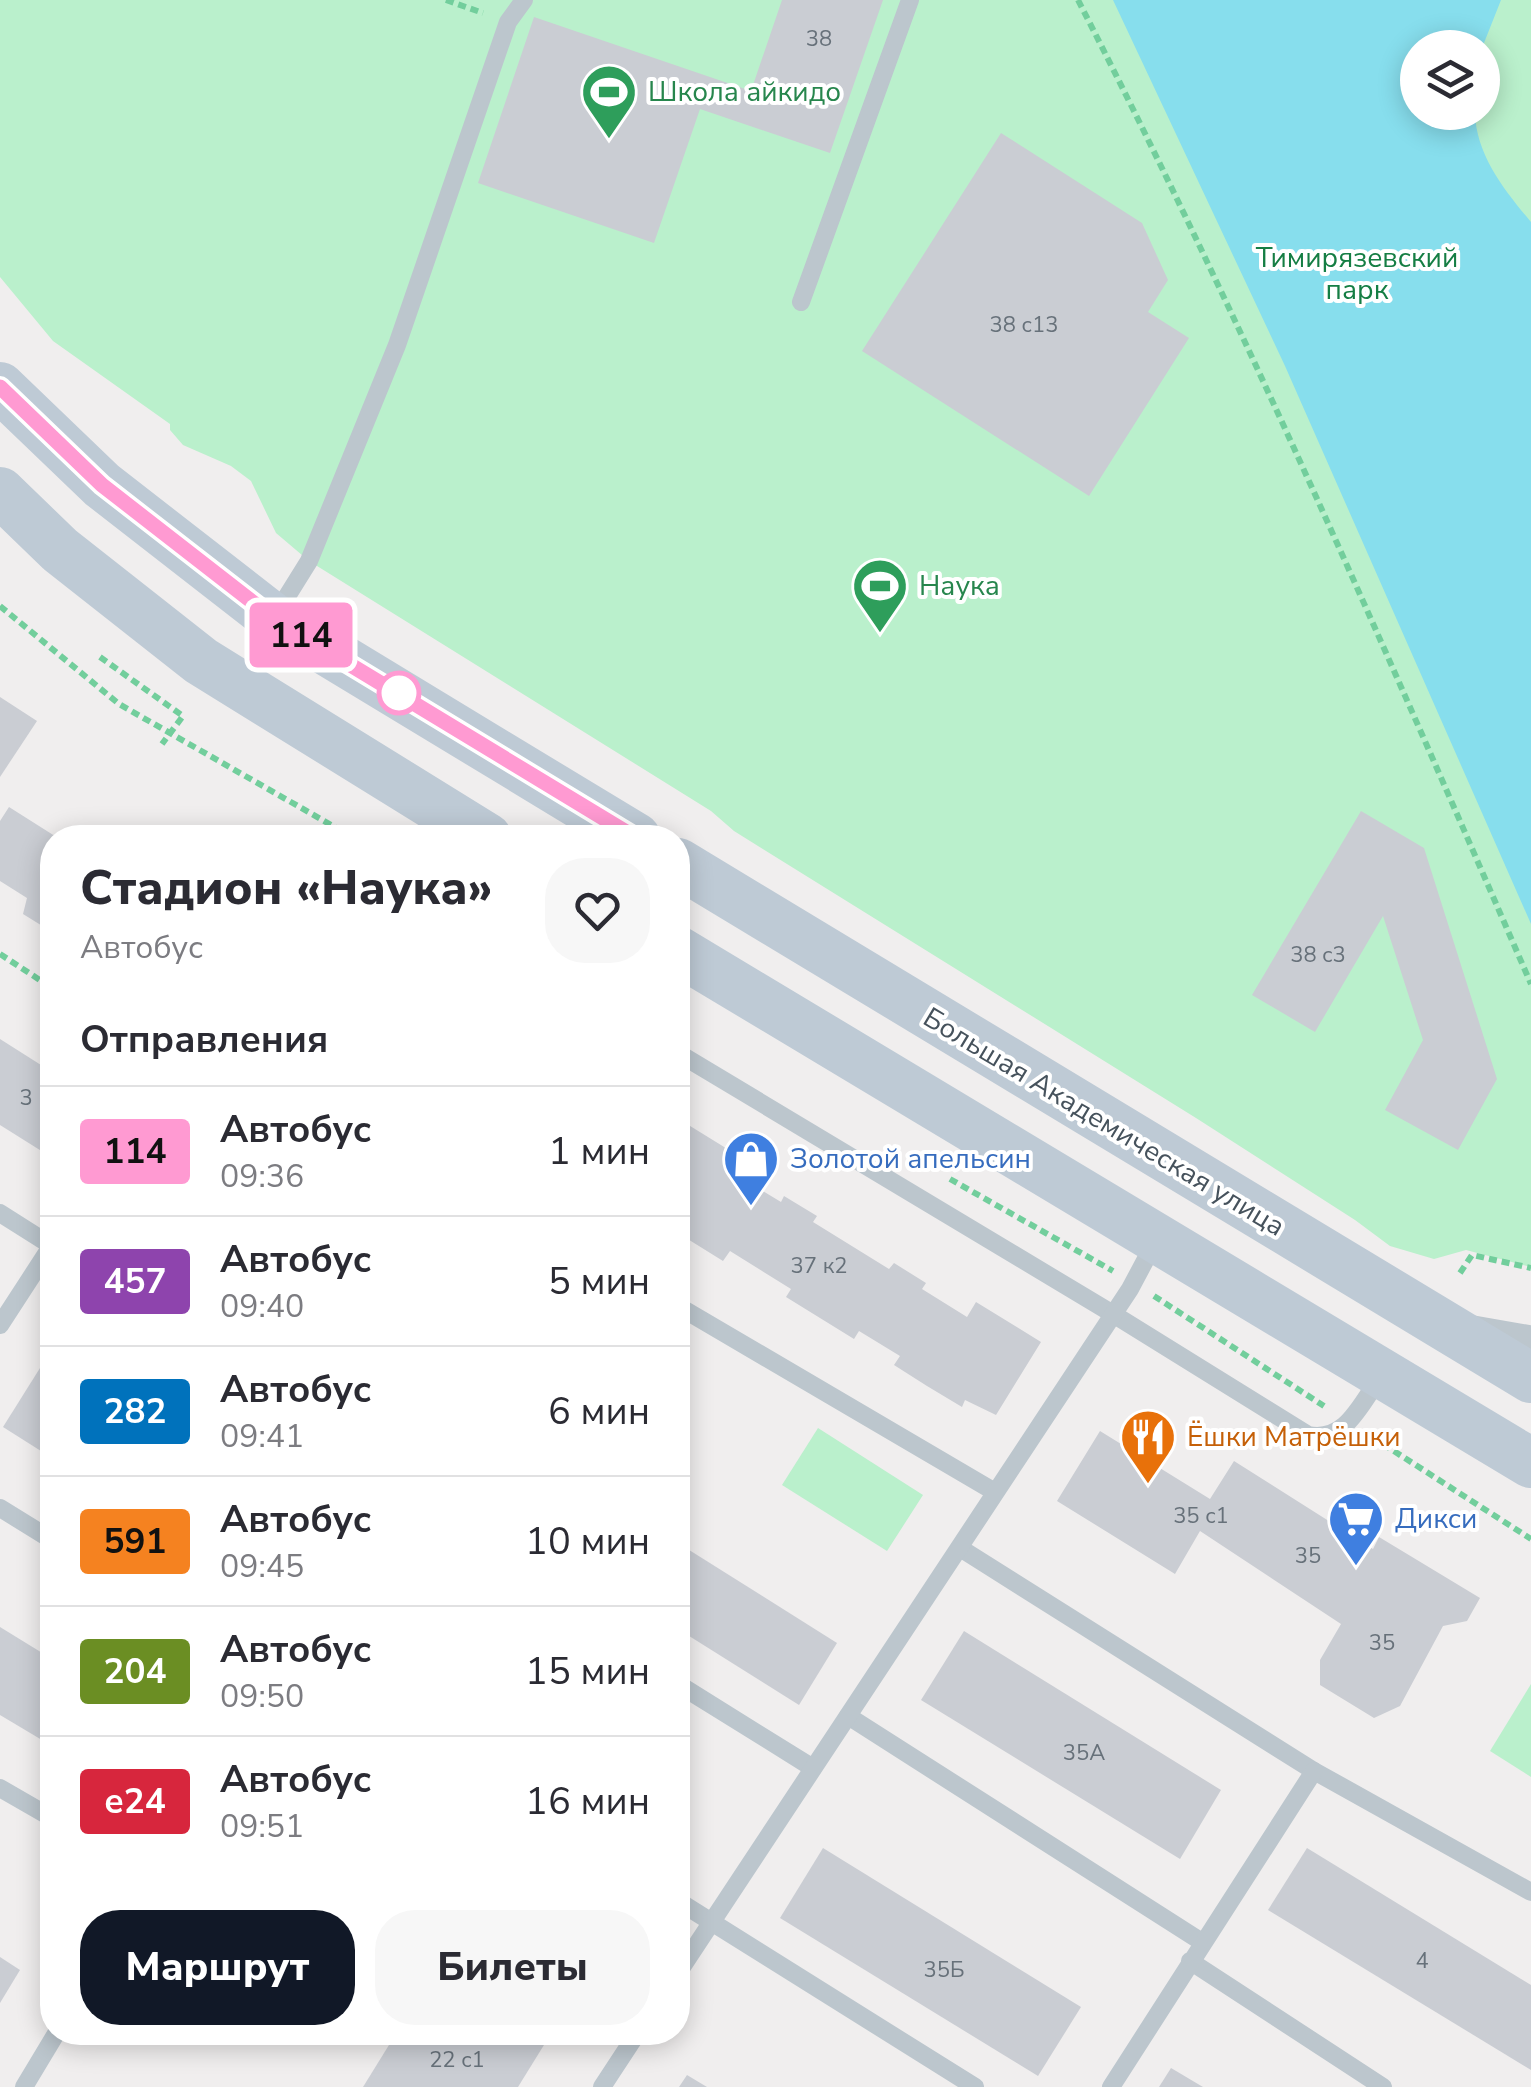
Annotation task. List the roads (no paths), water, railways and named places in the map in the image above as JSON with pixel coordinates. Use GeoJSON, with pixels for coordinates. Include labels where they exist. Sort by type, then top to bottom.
{"type":"FeatureCollection","features":[{"type":"Feature","properties":{"kind":"main road"},"geometry":{"type":"LineString","coordinates":[[0,386],[102,485],[273,618],[615,825]]}},
{"type":"Feature","properties":{"kind":"main road"},"geometry":{"type":"LineString","coordinates":[[0,492],[60,550],[201,661],[466,825]]}},
{"type":"Feature","properties":{"kind":"main road","name":"Большая Академическая улица"},"geometry":{"type":"LineString","coordinates":[[690,870],[1531,1378]]}},
{"type":"Feature","properties":{"kind":"main road"},"geometry":{"type":"LineString","coordinates":[[690,964],[1531,1463]]}},
{"type":"Feature","properties":{"kind":"street"},"geometry":{"type":"LineString","coordinates":[[1443,1328],[1531,1343]]}},
{"type":"Feature","properties":{"kind":"lane"},"geometry":{"type":"LineString","coordinates":[[273,618],[308,562],[397,346],[508,22],[524,0]]}},
{"type":"Feature","properties":{"kind":"lane"},"geometry":{"type":"LineString","coordinates":[[801,302],[910,0]]}},
{"type":"Feature","properties":{"kind":"lane"},"geometry":{"type":"LineString","coordinates":[[690,1060],[1308,1435],[1336,1435],[1383,1373]]}},
{"type":"Feature","properties":{"kind":"lane"},"geometry":{"type":"LineString","coordinates":[[0,1213],[40,1238]]}},
{"type":"Feature","properties":{"kind":"lane"},"geometry":{"type":"LineString","coordinates":[[690,1954],[1113,1314],[1158,1238]]}},
{"type":"Feature","properties":{"kind":"lane"},"geometry":{"type":"LineString","coordinates":[[0,1326],[40,1264]]}},
{"type":"Feature","properties":{"kind":"lane"},"geometry":{"type":"LineString","coordinates":[[690,1313],[995,1492]]}},
{"type":"Feature","properties":{"kind":"lane"},"geometry":{"type":"LineString","coordinates":[[0,1508],[40,1533]]}},
{"type":"Feature","properties":{"kind":"lane"},"geometry":{"type":"LineString","coordinates":[[960,1548],[1314,1771],[1531,1892]]}},
{"type":"Feature","properties":{"kind":"lane"},"geometry":{"type":"LineString","coordinates":[[690,1691],[813,1768]]}},
{"type":"Feature","properties":{"kind":"lane"},"geometry":{"type":"LineString","coordinates":[[848,1716],[1202,1942]]}},
{"type":"Feature","properties":{"kind":"lane"},"geometry":{"type":"LineString","coordinates":[[1111,2087],[1314,1771]]}},
{"type":"Feature","properties":{"kind":"lane"},"geometry":{"type":"LineString","coordinates":[[0,1788],[40,1811]]}},
{"type":"Feature","properties":{"kind":"lane"},"geometry":{"type":"LineString","coordinates":[[690,1909],[975,2087]]}},
{"type":"Feature","properties":{"kind":"lane"},"geometry":{"type":"LineString","coordinates":[[1190,1961],[1383,2087]]}},
{"type":"Feature","properties":{"kind":"lane"},"geometry":{"type":"LineString","coordinates":[[24,2087],[49,2045]]}},
{"type":"Feature","properties":{"kind":"lane"},"geometry":{"type":"LineString","coordinates":[[602,2087],[629,2045]]}},
{"type":"Feature","properties":{"kind":"water","name":"Тимирязевский парк"},"geometry":{"type":"Polygon","coordinates":[[[1113,0],[1501,0],[1489,30],[1400,30],[1400,130],[1478,130],[1486,158],[1531,222],[1531,924],[1285,366],[1113,0]]]}},
{"type":"Feature","properties":{"kind":"place","name":"Школа айкидо"},"geometry":{"type":"Point","coordinates":[609,141]}},
{"type":"Feature","properties":{"kind":"place","name":"Наука"},"geometry":{"type":"Point","coordinates":[880,635]}},
{"type":"Feature","properties":{"kind":"place","name":"Золотой апельсин"},"geometry":{"type":"Point","coordinates":[751,1208]}},
{"type":"Feature","properties":{"kind":"place","name":"Ёшки Матрёшки"},"geometry":{"type":"Point","coordinates":[1148,1486]}},
{"type":"Feature","properties":{"kind":"place","name":"Дикси"},"geometry":{"type":"Point","coordinates":[1356,1568]}}]}
